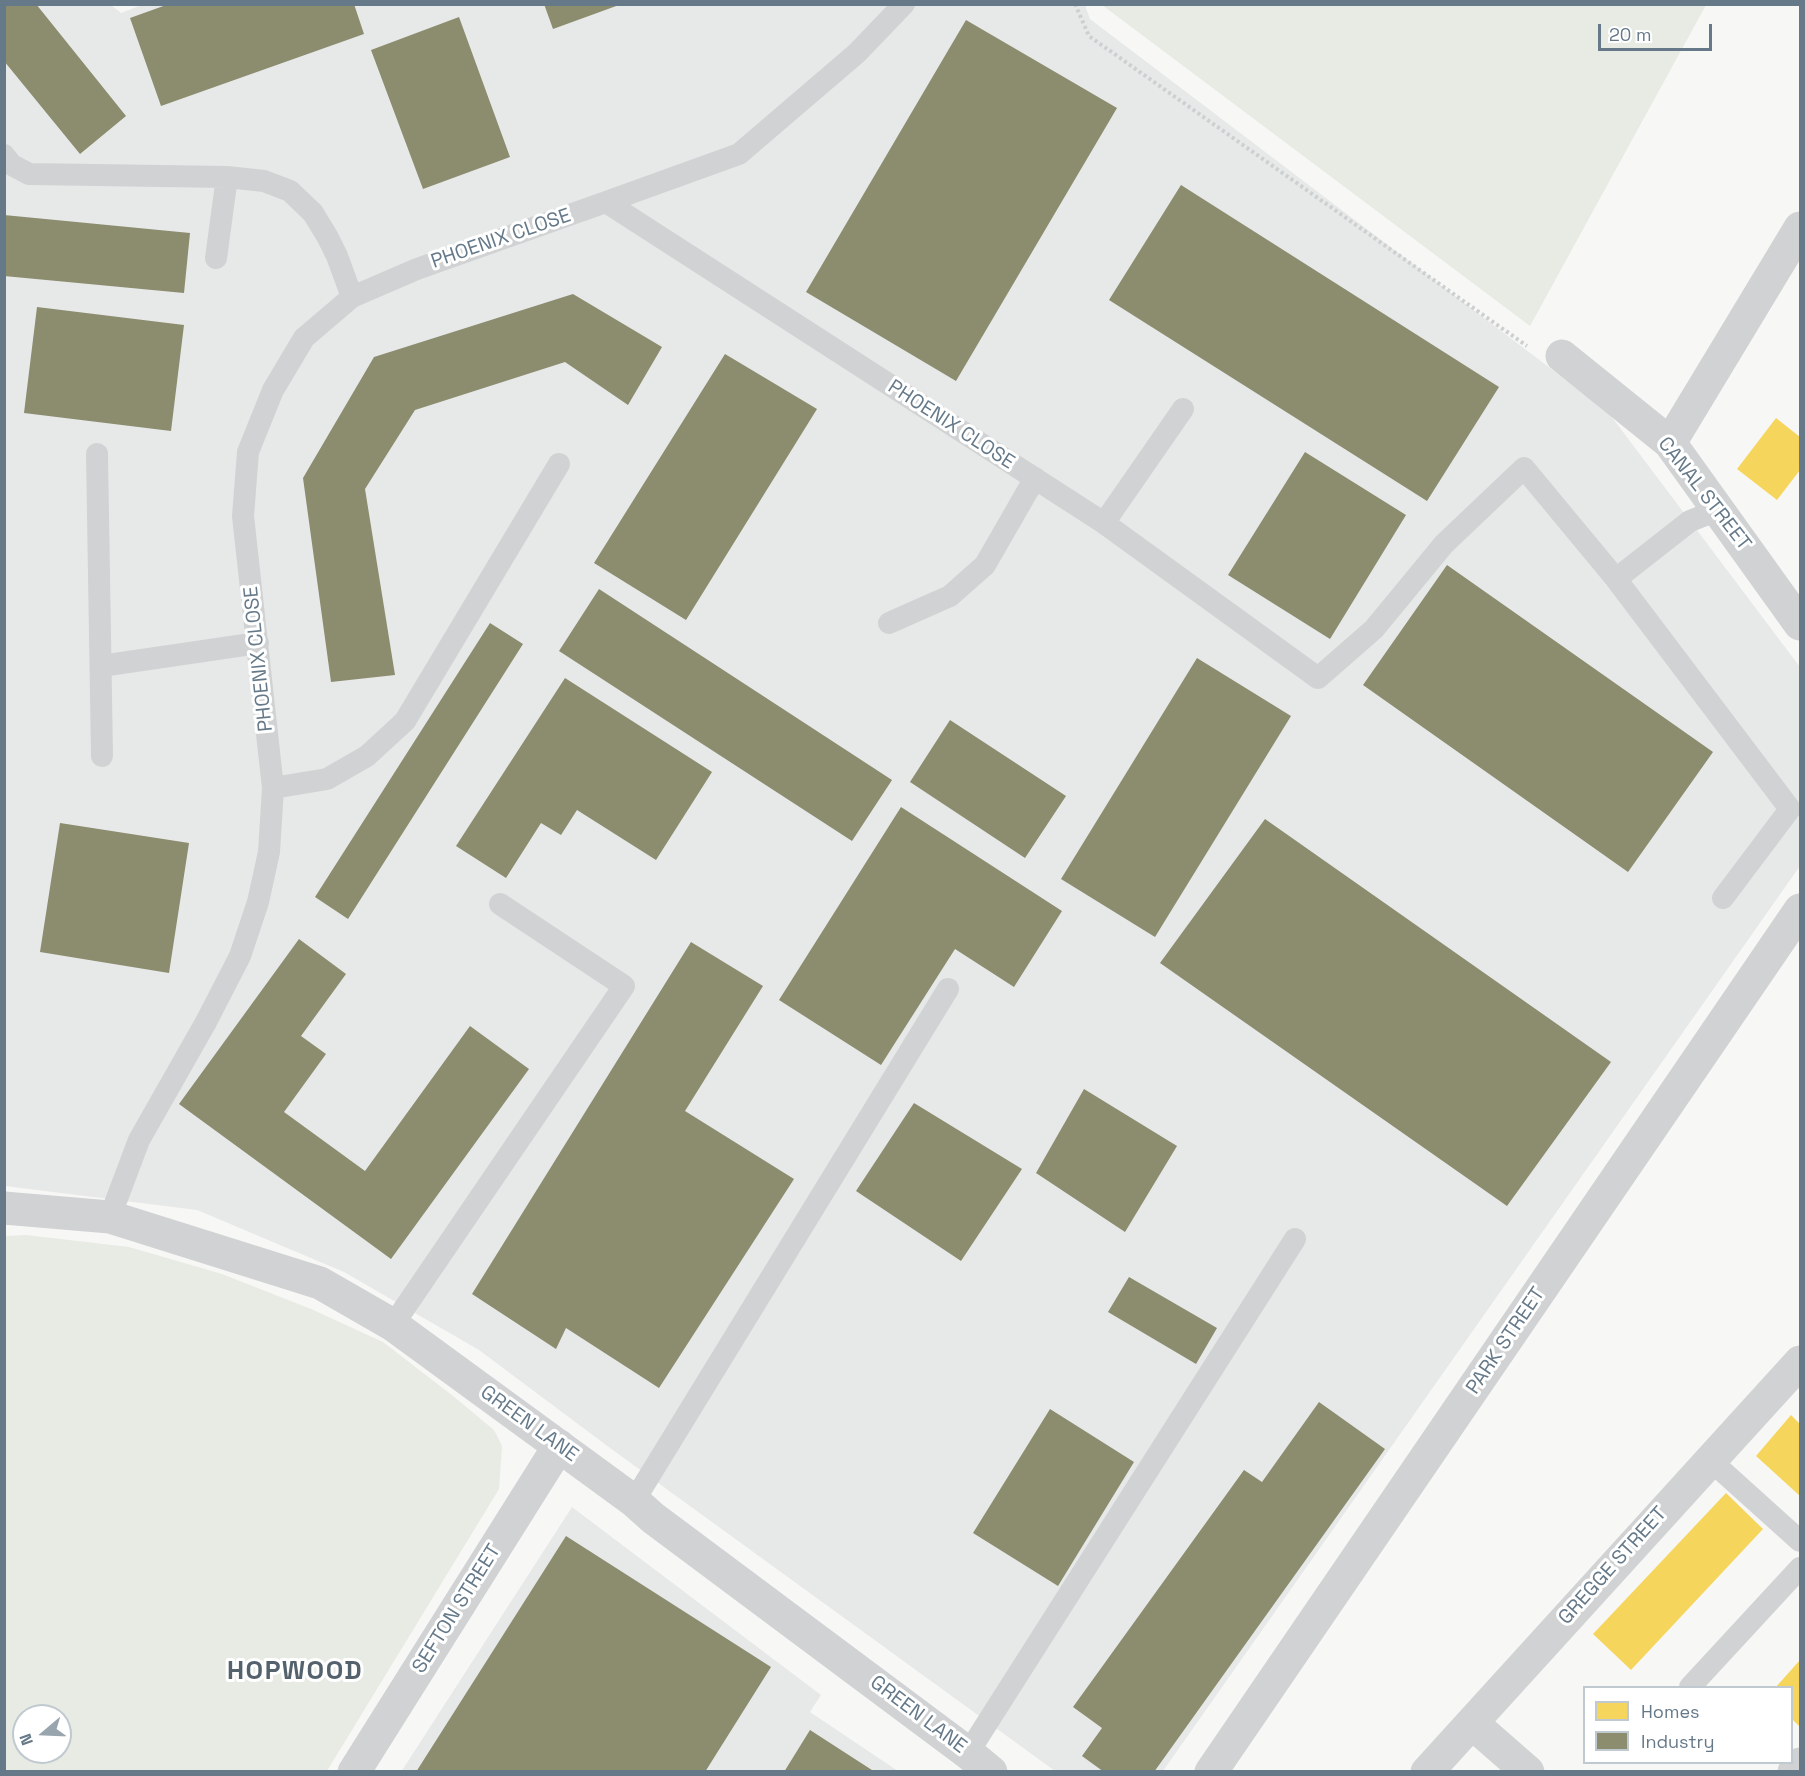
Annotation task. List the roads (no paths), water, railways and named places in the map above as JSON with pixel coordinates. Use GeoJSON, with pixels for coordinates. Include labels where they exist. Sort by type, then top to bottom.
{"type":"FeatureCollection","features":[{"type":"Feature","properties":{"kind":"street"},"geometry":{"type":"LineString","coordinates":[[1670,443],[1800,228]]}},
{"type":"Feature","properties":{"kind":"street","name":"CANAL STREET"},"geometry":{"type":"LineString","coordinates":[[1562,357],[1670,443],[1800,624]]}},
{"type":"Feature","properties":{"kind":"street","name":"PARK STREET"},"geometry":{"type":"LineString","coordinates":[[1211,1772],[1800,910]]}},
{"type":"Feature","properties":{"kind":"street","name":"GREEN LANE"},"geometry":{"type":"LineString","coordinates":[[4,1208],[110,1217],[320,1283],[393,1324],[980,1762]]}},
{"type":"Feature","properties":{"kind":"street","name":"GREGGE STREET"},"geometry":{"type":"LineString","coordinates":[[1427,1772],[1710,1460],[1797,1373]]}},
{"type":"Feature","properties":{"kind":"street","name":"SEFTON STREET"},"geometry":{"type":"LineString","coordinates":[[354,1772],[559,1446]]}},
{"type":"Feature","properties":{"kind":"street"},"geometry":{"type":"LineString","coordinates":[[1472,1723],[1528,1772]]}},
{"type":"Feature","properties":{"kind":"street"},"geometry":{"type":"LineString","coordinates":[[1794,1772],[1800,1764]]}},
{"type":"Feature","properties":{"kind":"lane"},"geometry":{"type":"LineString","coordinates":[[606,202],[739,154],[858,53],[904,4]]}},
{"type":"Feature","properties":{"kind":"lane"},"geometry":{"type":"LineString","coordinates":[[4,155],[12,165],[30,174],[227,177],[264,181],[290,191],[313,213],[327,236],[338,255],[352,297]]}},
{"type":"Feature","properties":{"kind":"lane"},"geometry":{"type":"LineString","coordinates":[[216,258],[227,177]]}},
{"type":"Feature","properties":{"kind":"lane","name":"PHOENIX CLOSE"},"geometry":{"type":"LineString","coordinates":[[110,1217],[139,1140],[206,1022],[240,956],[258,903],[269,852],[273,788],[243,516],[248,452],[273,390],[304,338],[352,297],[417,269],[606,202],[1104,523],[1318,678],[1374,629],[1444,544],[1524,468],[1616,579]]}},
{"type":"Feature","properties":{"kind":"lane"},"geometry":{"type":"LineString","coordinates":[[1104,523],[1182,409]]}},
{"type":"Feature","properties":{"kind":"lane"},"geometry":{"type":"LineString","coordinates":[[97,454],[102,756]]}},
{"type":"Feature","properties":{"kind":"lane"},"geometry":{"type":"LineString","coordinates":[[273,788],[327,779],[368,756],[405,721],[559,464]]}},
{"type":"Feature","properties":{"kind":"lane"},"geometry":{"type":"LineString","coordinates":[[889,623],[950,596],[985,565],[1035,478]]}},
{"type":"Feature","properties":{"kind":"lane"},"geometry":{"type":"LineString","coordinates":[[1718,510],[1690,521],[1616,579],[1790,809],[1723,898]]}},
{"type":"Feature","properties":{"kind":"lane"},"geometry":{"type":"LineString","coordinates":[[100,666],[258,643]]}},
{"type":"Feature","properties":{"kind":"lane"},"geometry":{"type":"LineString","coordinates":[[393,1324],[624,986],[500,904]]}},
{"type":"Feature","properties":{"kind":"lane"},"geometry":{"type":"LineString","coordinates":[[644,1510],[948,989]]}},
{"type":"Feature","properties":{"kind":"lane"},"geometry":{"type":"LineString","coordinates":[[980,1762],[1294,1239]]}},
{"type":"Feature","properties":{"kind":"lane"},"geometry":{"type":"LineString","coordinates":[[1710,1460],[1800,1541]]}},
{"type":"Feature","properties":{"kind":"lane"},"geometry":{"type":"LineString","coordinates":[[1691,1686],[1800,1568]]}},
{"type":"Feature","properties":{"kind":"district","name":"HOPWOOD"},"geometry":{"type":"Point","coordinates":[295,1672]}}]}
